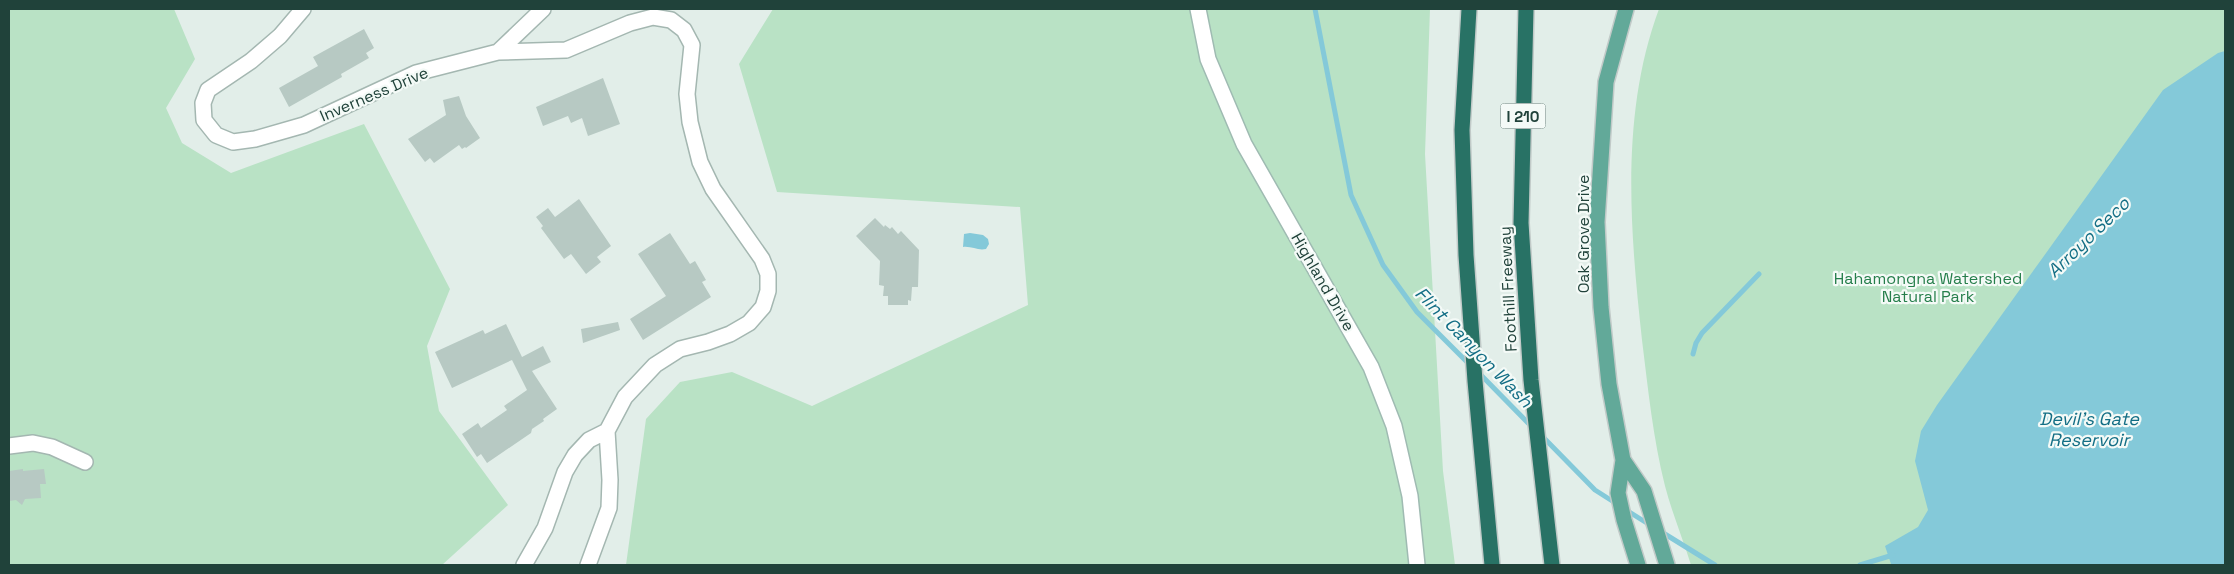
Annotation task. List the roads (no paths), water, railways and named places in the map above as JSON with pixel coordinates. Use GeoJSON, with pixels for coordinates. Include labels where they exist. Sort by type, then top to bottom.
{"type":"FeatureCollection","features":[{"type":"Feature","properties":{"kind":"highway"},"geometry":{"type":"LineString","coordinates":[[1463,9],[1462,130],[1468,284],[1492,565]]}},
{"type":"Feature","properties":{"kind":"highway"},"geometry":{"type":"LineString","coordinates":[[1462,130],[1469,9]]}},
{"type":"Feature","properties":{"kind":"highway","name":"Foothill Freeway"},"geometry":{"type":"LineString","coordinates":[[1526,9],[1521,223],[1531,380],[1552,565]]}},
{"type":"Feature","properties":{"kind":"main road","name":"Oak Grove Drive"},"geometry":{"type":"LineString","coordinates":[[1626,9],[1606,82],[1597,222],[1601,306],[1609,384],[1623,460],[1618,493],[1638,565]]}},
{"type":"Feature","properties":{"kind":"main road","name":"Oak Grove Drive"},"geometry":{"type":"LineString","coordinates":[[1623,460],[1644,491],[1667,565]]}},
{"type":"Feature","properties":{"kind":"street","name":"Inverness Drive"},"geometry":{"type":"LineString","coordinates":[[303,9],[280,36],[251,61],[208,90],[203,103],[204,120],[216,135],[233,142],[255,139],[304,124],[416,73],[498,52],[566,50],[630,23],[653,17],[671,20],[684,30],[692,45],[687,94],[690,122],[700,162],[713,189],[762,258],[768,274],[768,291],[763,307],[749,323],[730,334],[680,349],[655,365],[625,397],[607,432]]}},
{"type":"Feature","properties":{"kind":"street"},"geometry":{"type":"LineString","coordinates":[[498,52],[543,9]]}},
{"type":"Feature","properties":{"kind":"street","name":"Highland Drive"},"geometry":{"type":"LineString","coordinates":[[1198,9],[1208,59],[1244,144],[1371,366],[1394,426],[1410,496],[1417,565]]}},
{"type":"Feature","properties":{"kind":"street"},"geometry":{"type":"LineString","coordinates":[[524,565],[545,528],[565,472],[589,440],[607,432],[610,480],[609,508],[588,565]]}},
{"type":"Feature","properties":{"kind":"street"},"geometry":{"type":"LineString","coordinates":[[9,446],[33,443],[43,445],[85,462]]}},
{"type":"Feature","properties":{"kind":"water","name":"Devil's Gate Reservoir"},"geometry":{"type":"Polygon","coordinates":[[[2225,51],[2225,565],[1891,564],[1885,546],[1918,527],[1928,510],[1915,461],[1921,431],[1937,405],[2163,90],[2218,53],[2225,51]]]}},
{"type":"Feature","properties":{"kind":"water"},"geometry":{"type":"Polygon","coordinates":[[[964,234],[983,235],[988,239],[989,244],[986,249],[963,247],[964,234]]]}},
{"type":"Feature","properties":{"kind":"waterway","name":"Flint Canyon Wash"},"geometry":{"type":"LineString","coordinates":[[1315,9],[1351,195],[1383,265],[1417,312],[1470,365]]}},
{"type":"Feature","properties":{"kind":"waterway"},"geometry":{"type":"LineString","coordinates":[[1693,354],[1696,343],[1702,333],[1759,274]]}},
{"type":"Feature","properties":{"kind":"waterway","name":"Flint Canyon Wash"},"geometry":{"type":"LineString","coordinates":[[1478,372],[1532,427]]}},
{"type":"Feature","properties":{"kind":"waterway","name":"Flint Canyon Wash"},"geometry":{"type":"LineString","coordinates":[[1542,436],[1595,490],[1617,504]]}},
{"type":"Feature","properties":{"kind":"waterway","name":"Flint Canyon Wash"},"geometry":{"type":"LineString","coordinates":[[1626,510],[1650,525]]}},
{"type":"Feature","properties":{"kind":"waterway","name":"Flint Canyon Wash"},"geometry":{"type":"LineString","coordinates":[[1660,531],[1715,565]]}},
{"type":"Feature","properties":{"kind":"waterway","name":"Flint Canyon Wash"},"geometry":{"type":"LineString","coordinates":[[1860,565],[1893,555]]}},
{"type":"Feature","properties":{"kind":"water label","name":"Arroyo Seco"},"geometry":{"type":"Point","coordinates":[2088,237]}},
{"type":"Feature","properties":{"kind":"park label","name":"Hahamongna Watershed Natural Park"},"geometry":{"type":"Point","coordinates":[1928,287]}}]}
